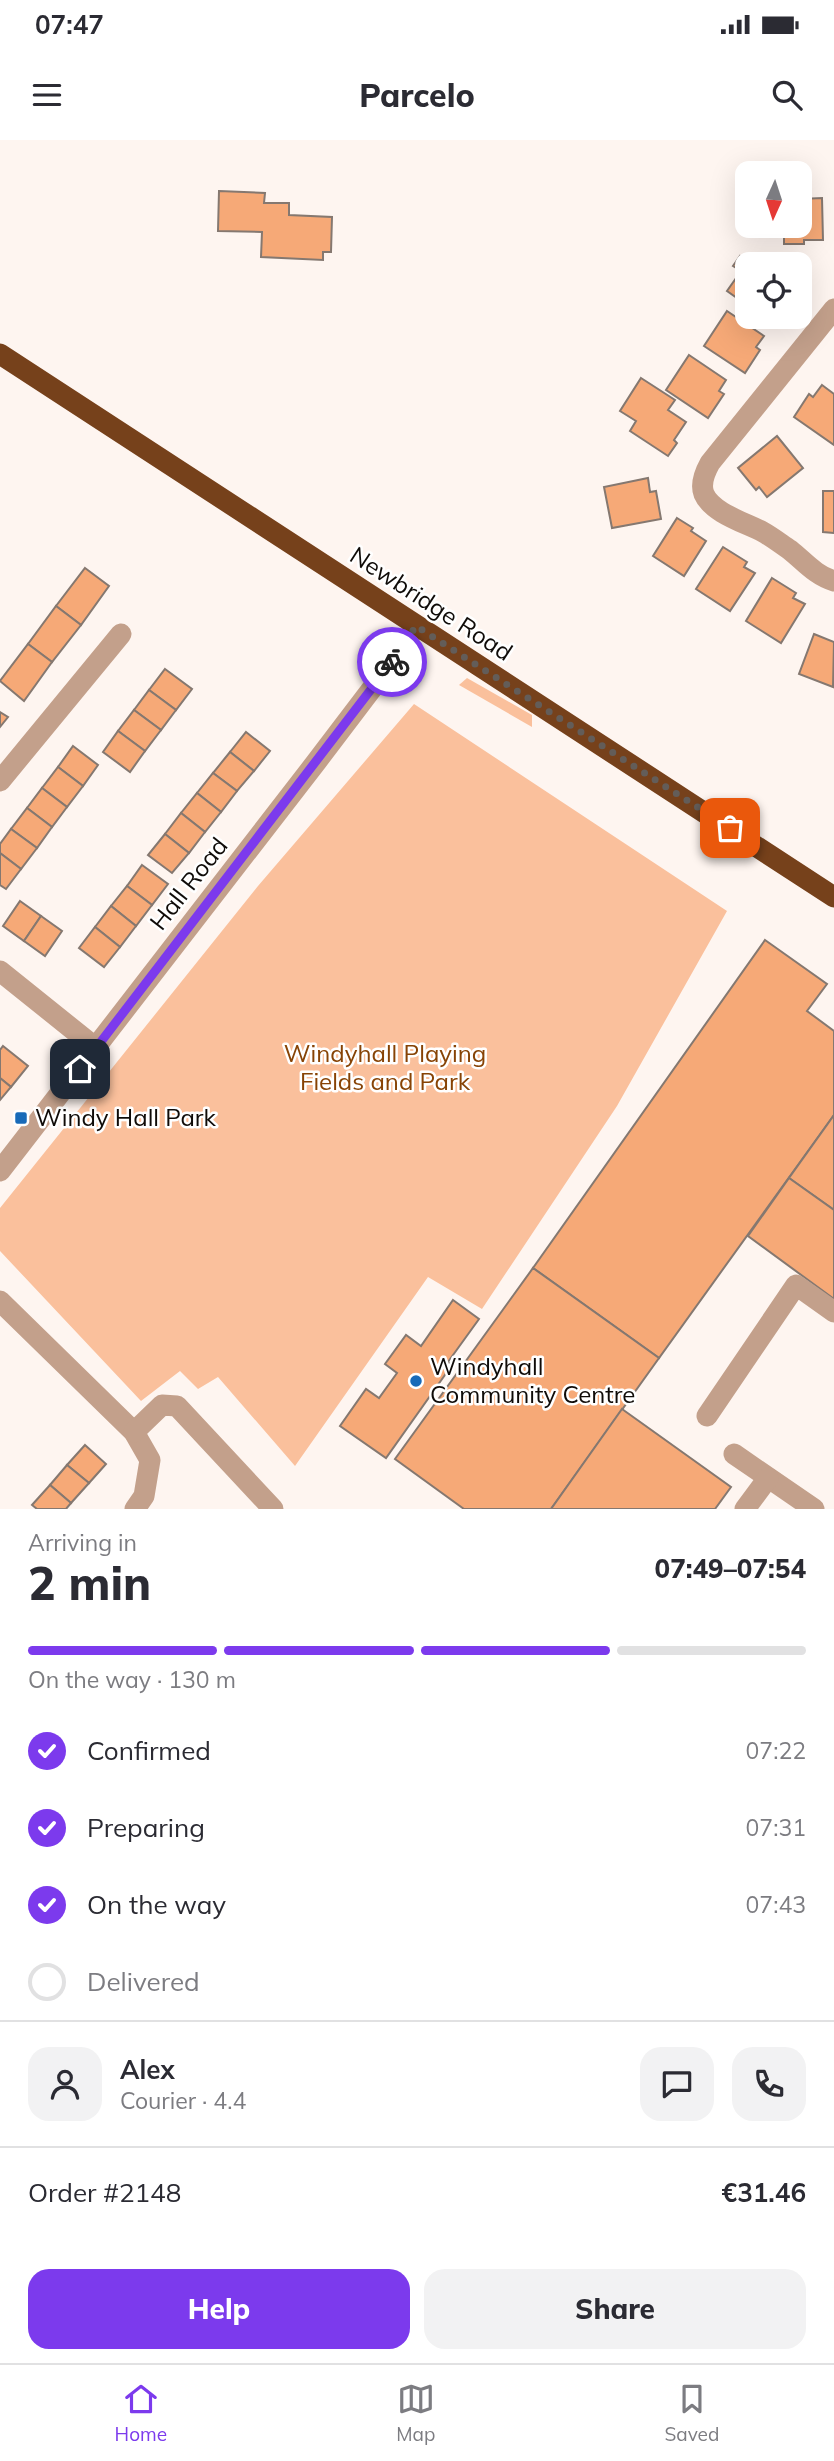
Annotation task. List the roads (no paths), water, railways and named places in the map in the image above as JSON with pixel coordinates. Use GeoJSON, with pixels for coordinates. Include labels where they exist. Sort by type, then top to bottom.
{"type":"FeatureCollection","features":[{"type":"Feature","properties":{"kind":"highway","name":"Newbridge Road"},"geometry":{"type":"LineString","coordinates":[[0,354],[834,897]]}},
{"type":"Feature","properties":{"kind":"street"},"geometry":{"type":"LineString","coordinates":[[834,309],[710,463],[703,482],[704,493],[711,504],[762,532],[791,551],[813,571],[834,581]]}},
{"type":"Feature","properties":{"kind":"street","name":"Hall Road"},"geometry":{"type":"LineString","coordinates":[[0,1171],[345,725],[416,626]]}},
{"type":"Feature","properties":{"kind":"street"},"geometry":{"type":"LineString","coordinates":[[0,781],[121,634]]}},
{"type":"Feature","properties":{"kind":"street"},"geometry":{"type":"LineString","coordinates":[[0,971],[96,1048]]}},
{"type":"Feature","properties":{"kind":"street"},"geometry":{"type":"LineString","coordinates":[[707,1416],[796,1285],[834,1312]]}},
{"type":"Feature","properties":{"kind":"street"},"geometry":{"type":"LineString","coordinates":[[0,1301],[134,1432],[150,1460],[144,1496],[135,1509]]}},
{"type":"Feature","properties":{"kind":"street"},"geometry":{"type":"LineString","coordinates":[[134,1432],[162,1405],[177,1406],[273,1509]]}},
{"type":"Feature","properties":{"kind":"street"},"geometry":{"type":"LineString","coordinates":[[734,1454],[814,1509]]}},
{"type":"Feature","properties":{"kind":"street"},"geometry":{"type":"LineString","coordinates":[[745,1509],[768,1478]]}},
{"type":"Feature","properties":{"kind":"place","name":"Windy Hall Park"},"geometry":{"type":"Point","coordinates":[21,1118]}},
{"type":"Feature","properties":{"kind":"place","name":"Windyhall Community Centre"},"geometry":{"type":"Point","coordinates":[416,1381]}},
{"type":"Feature","properties":{"kind":"park label","name":"Windyhall Playing Fields and Park"},"geometry":{"type":"Point","coordinates":[385,1068]}}]}
